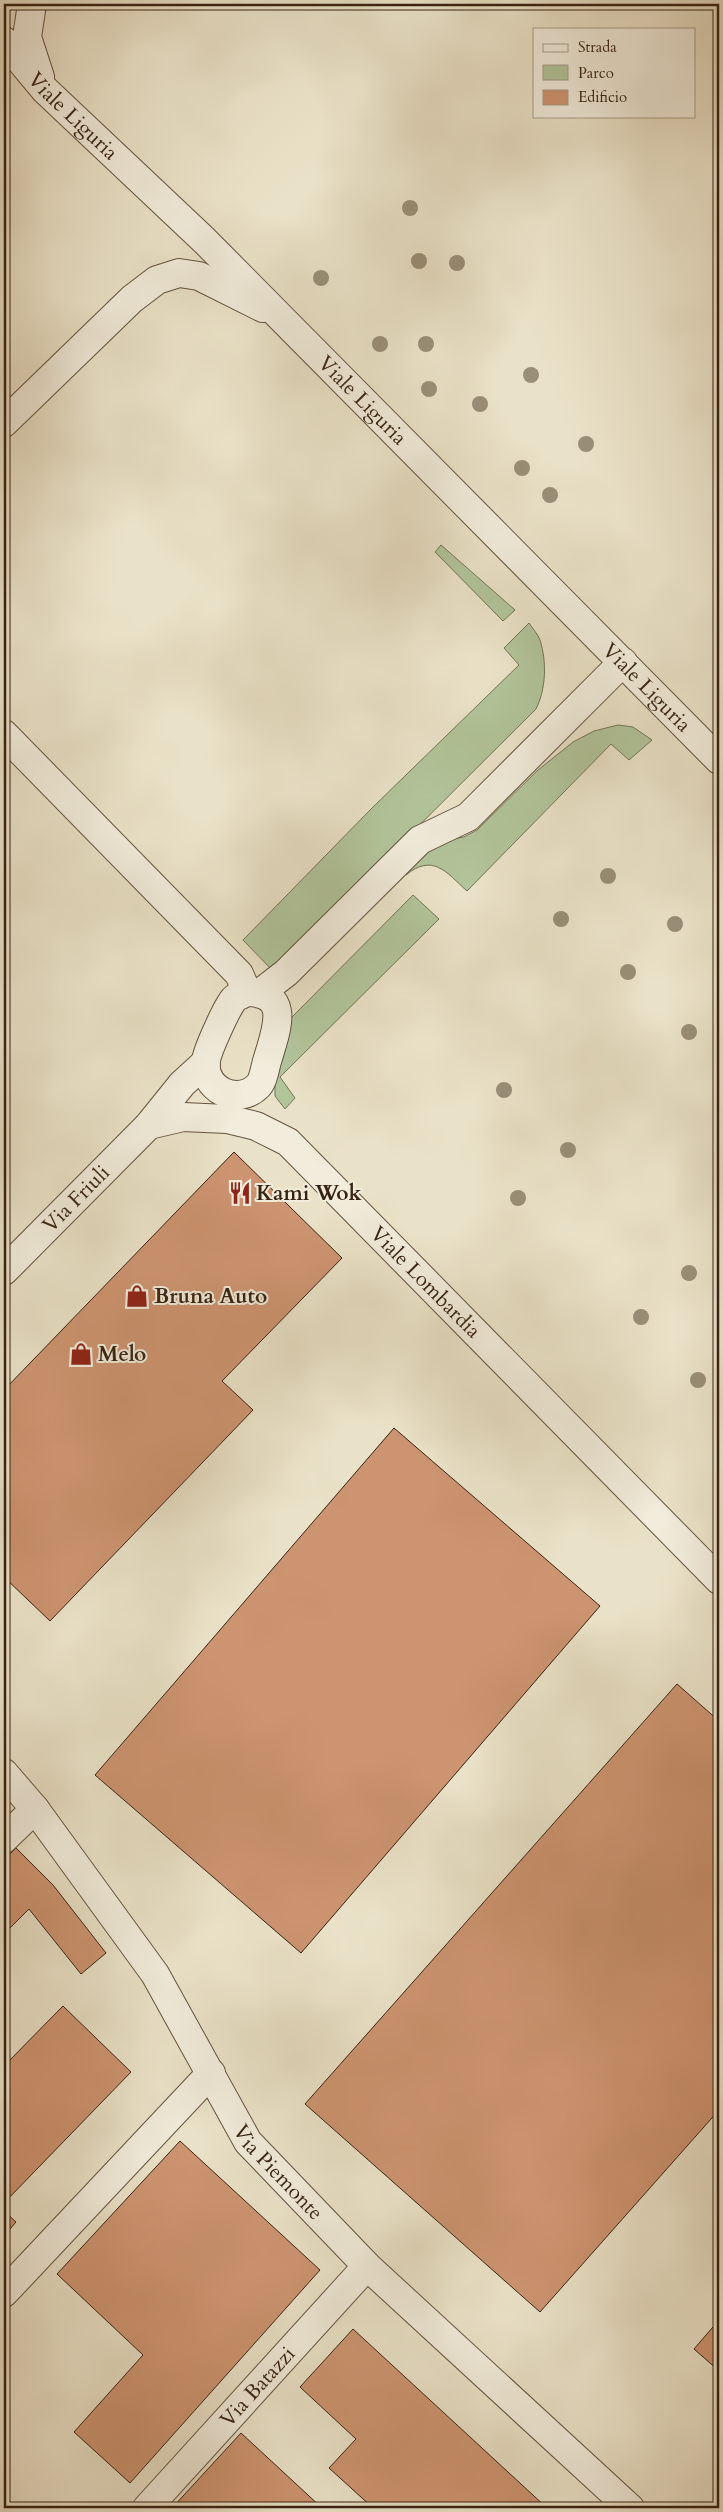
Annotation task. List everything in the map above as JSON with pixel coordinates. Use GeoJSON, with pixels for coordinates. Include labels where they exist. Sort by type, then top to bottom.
{"type":"FeatureCollection","features":[{"type":"Feature","properties":{"kind":"street"},"geometry":{"type":"LineString","coordinates":[[32,4],[27,37],[44,90]]}},
{"type":"Feature","properties":{"kind":"street","name":"Viale Liguria"},"geometry":{"type":"LineString","coordinates":[[4,41],[44,90],[205,241],[719,760]]}},
{"type":"Feature","properties":{"kind":"street"},"geometry":{"type":"LineString","coordinates":[[4,423],[132,299],[156,280],[179,273],[199,276],[280,316]]}},
{"type":"Feature","properties":{"kind":"street"},"geometry":{"type":"LineString","coordinates":[[148,1125],[182,1084],[206,1062],[228,1007],[235,998],[254,992],[286,973],[420,840],[468,817],[623,662]]}},
{"type":"Feature","properties":{"kind":"street"},"geometry":{"type":"LineString","coordinates":[[4,734],[239,974],[254,992],[275,1005],[278,1023],[259,1085],[247,1094],[224,1092],[148,1125]]}},
{"type":"Feature","properties":{"kind":"street"},"geometry":{"type":"LineString","coordinates":[[206,1062],[208,1077],[256,1126]]}},
{"type":"Feature","properties":{"kind":"street","name":"Viale Lombardia"},"geometry":{"type":"LineString","coordinates":[[148,1125],[183,1117],[228,1120],[256,1126],[288,1142],[719,1580]]}},
{"type":"Feature","properties":{"kind":"street","name":"Via Friuli"},"geometry":{"type":"LineString","coordinates":[[4,1271],[148,1125]]}},
{"type":"Feature","properties":{"kind":"street","name":"Via Piemonte"},"geometry":{"type":"LineString","coordinates":[[4,1773],[35,1809],[155,1974],[248,2142],[367,2266],[630,2508]]}},
{"type":"Feature","properties":{"kind":"street"},"geometry":{"type":"LineString","coordinates":[[4,1839],[35,1809]]}},
{"type":"Feature","properties":{"kind":"street"},"geometry":{"type":"LineString","coordinates":[[4,2293],[211,2073]]}},
{"type":"Feature","properties":{"kind":"street","name":"Via Batazzi"},"geometry":{"type":"LineString","coordinates":[[147,2508],[367,2266]]}},
{"type":"Feature","properties":{"kind":"green space"},"geometry":{"type":"Polygon","coordinates":[[[441,545],[515,610],[503,621],[435,552],[441,545]]]}},
{"type":"Feature","properties":{"kind":"green space"},"geometry":{"type":"Polygon","coordinates":[[[529,623],[539,638],[544,657],[544,684],[536,709],[273,971],[243,940],[371,809],[519,665],[504,648],[529,623]]]}},
{"type":"Feature","properties":{"kind":"green space"},"geometry":{"type":"Polygon","coordinates":[[[618,725],[633,727],[652,740],[629,760],[611,744],[467,891],[446,872],[432,865],[416,869],[406,875],[403,872],[439,841],[464,837],[477,830],[538,770],[573,742],[594,731],[618,725]]]}},
{"type":"Feature","properties":{"kind":"green space"},"geometry":{"type":"Polygon","coordinates":[[[413,895],[439,919],[280,1077],[295,1098],[285,1109],[275,1096],[275,1081],[280,1046],[292,1017],[413,895]]]}},
{"type":"Feature","properties":{"kind":"building"},"geometry":{"type":"Polygon","coordinates":[[[234,1152],[342,1258],[222,1381],[253,1410],[50,1621],[4,1577],[4,1390],[234,1152]]]}},
{"type":"Feature","properties":{"kind":"building"},"geometry":{"type":"Polygon","coordinates":[[[394,1428],[600,1606],[301,1953],[95,1775],[394,1428]]]}},
{"type":"Feature","properties":{"kind":"building"},"geometry":{"type":"Polygon","coordinates":[[[677,1684],[719,1721],[719,2110],[540,2312],[305,2104],[677,1684]]]}},
{"type":"Feature","properties":{"kind":"building"},"geometry":{"type":"Polygon","coordinates":[[[16,1848],[53,1885],[106,1953],[81,1974],[29,1909],[4,1934],[4,1860],[16,1848]]]}},
{"type":"Feature","properties":{"kind":"building"},"geometry":{"type":"Polygon","coordinates":[[[63,2006],[131,2072],[4,2203],[4,2066],[63,2006]]]}},
{"type":"Feature","properties":{"kind":"building"},"geometry":{"type":"Polygon","coordinates":[[[180,2141],[320,2270],[130,2483],[74,2432],[143,2355],[57,2274],[180,2141]]]}},
{"type":"Feature","properties":{"kind":"building"},"geometry":{"type":"Polygon","coordinates":[[[4,2211],[16,2222],[4,2236],[4,2211]]]}},
{"type":"Feature","properties":{"kind":"building"},"geometry":{"type":"Polygon","coordinates":[[[719,2320],[719,2371],[694,2349],[719,2320]]]}},
{"type":"Feature","properties":{"kind":"building"},"geometry":{"type":"Polygon","coordinates":[[[353,2329],[547,2508],[373,2508],[329,2468],[356,2439],[300,2387],[353,2329]]]}},
{"type":"Feature","properties":{"kind":"building"},"geometry":{"type":"Polygon","coordinates":[[[241,2433],[322,2508],[172,2508],[241,2433]]]}},
{"type":"Feature","properties":{"kind":"place","name":"Kami Wok"},"geometry":{"type":"Point","coordinates":[240,1193]}},
{"type":"Feature","properties":{"kind":"place","name":"Bruna Auto"},"geometry":{"type":"Point","coordinates":[137,1296]}},
{"type":"Feature","properties":{"kind":"place","name":"Melo"},"geometry":{"type":"Point","coordinates":[81,1354]}}]}
